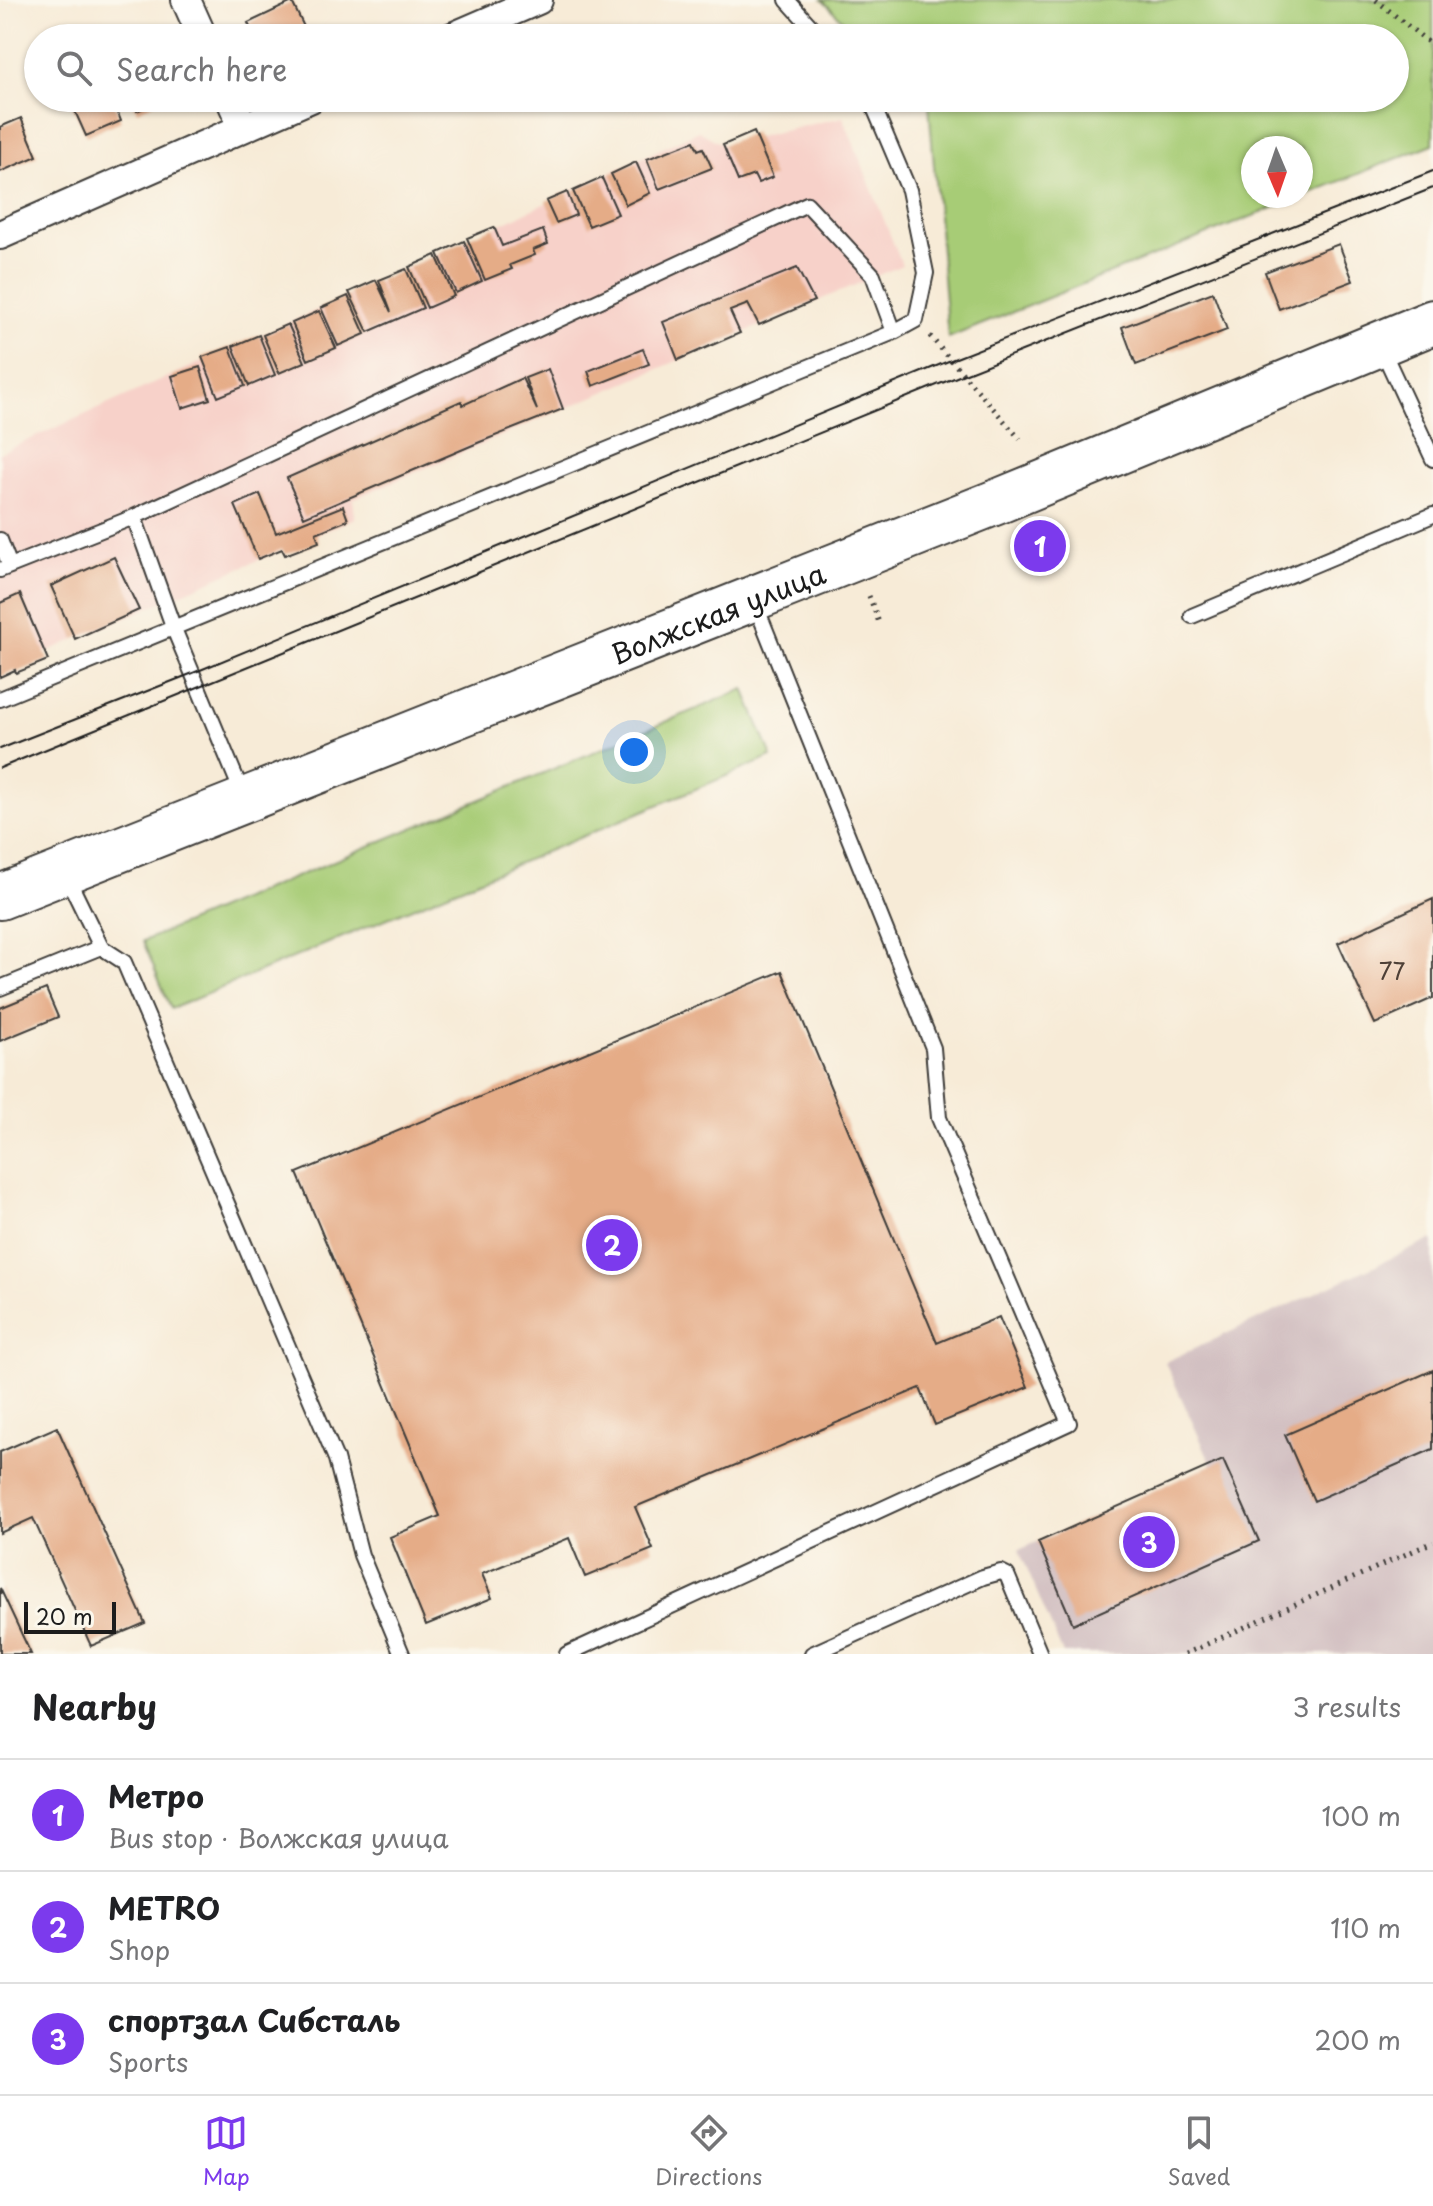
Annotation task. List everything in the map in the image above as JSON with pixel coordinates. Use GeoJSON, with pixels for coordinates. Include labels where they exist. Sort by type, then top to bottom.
{"type":"FeatureCollection","features":[{"type":"Feature","properties":{"kind":"main road","name":"Волжская улица"},"geometry":{"type":"LineString","coordinates":[[0,897],[999,501],[1433,322]]}},
{"type":"Feature","properties":{"kind":"street"},"geometry":{"type":"LineString","coordinates":[[186,0],[197,24]]}},
{"type":"Feature","properties":{"kind":"street"},"geometry":{"type":"LineString","coordinates":[[482,24],[538,0]]}},
{"type":"Feature","properties":{"kind":"street"},"geometry":{"type":"LineString","coordinates":[[236,112],[243,127]]}},
{"type":"Feature","properties":{"kind":"street"},"geometry":{"type":"LineString","coordinates":[[0,235],[278,112]]}},
{"type":"Feature","properties":{"kind":"lane"},"geometry":{"type":"LineString","coordinates":[[787,0],[808,24]]}},
{"type":"Feature","properties":{"kind":"lane"},"geometry":{"type":"LineString","coordinates":[[0,699],[894,332],[916,320],[926,273],[921,245],[909,190],[876,112]]}},
{"type":"Feature","properties":{"kind":"lane"},"geometry":{"type":"LineString","coordinates":[[0,540],[5,568],[134,517],[807,204],[873,275],[894,332]]}},
{"type":"Feature","properties":{"kind":"lane"},"geometry":{"type":"LineString","coordinates":[[1379,344],[1433,459]]}},
{"type":"Feature","properties":{"kind":"lane"},"geometry":{"type":"LineString","coordinates":[[1192,616],[1433,515]]}},
{"type":"Feature","properties":{"kind":"lane"},"geometry":{"type":"LineString","coordinates":[[134,517],[174,629],[244,799]]}},
{"type":"Feature","properties":{"kind":"lane"},"geometry":{"type":"LineString","coordinates":[[567,1654],[1069,1423],[939,1118],[933,1048],[753,597]]}},
{"type":"Feature","properties":{"kind":"lane"},"geometry":{"type":"LineString","coordinates":[[65,871],[101,947],[124,962],[212,1164],[336,1459],[361,1555],[402,1654]]}},
{"type":"Feature","properties":{"kind":"lane"},"geometry":{"type":"LineString","coordinates":[[0,988],[101,947]]}},
{"type":"Feature","properties":{"kind":"lane"},"geometry":{"type":"LineString","coordinates":[[812,1654],[983,1577],[1001,1572],[1007,1575],[1040,1654]]}},
{"type":"Feature","properties":{"kind":"path"},"geometry":{"type":"LineString","coordinates":[[1376,0],[1406,24]]}},
{"type":"Feature","properties":{"kind":"path"},"geometry":{"type":"LineString","coordinates":[[1409,27],[1433,46]]}},
{"type":"Feature","properties":{"kind":"path"},"geometry":{"type":"LineString","coordinates":[[916,320],[1020,439]]}},
{"type":"Feature","properties":{"kind":"path"},"geometry":{"type":"LineString","coordinates":[[869,596],[880,625]]}},
{"type":"Feature","properties":{"kind":"path"},"geometry":{"type":"LineString","coordinates":[[1185,1654],[1433,1542]]}},
{"type":"Feature","properties":{"kind":"shaded area"},"geometry":{"type":"Polygon","coordinates":[[[843,117],[902,265],[353,499],[355,518],[0,672],[0,453],[348,296],[699,131],[723,145],[843,117]]]}},
{"type":"Feature","properties":{"kind":"shaded area"},"geometry":{"type":"Polygon","coordinates":[[[1433,1239],[1433,1654],[1063,1654],[1019,1550],[1212,1465],[1165,1362],[1433,1239]]]}},
{"type":"Feature","properties":{"kind":"green space"},"geometry":{"type":"Polygon","coordinates":[[[822,0],[1433,0],[1433,144],[1313,192],[1313,136],[1241,136],[1241,208],[1273,208],[948,338],[930,112],[1409,112],[1409,24],[847,24],[822,0]]]}},
{"type":"Feature","properties":{"kind":"green space"},"geometry":{"type":"Polygon","coordinates":[[[744,689],[772,757],[171,1009],[143,941],[744,689]]]}},
{"type":"Feature","properties":{"kind":"building"},"geometry":{"type":"Polygon","coordinates":[[[292,2],[303,24],[248,24],[292,2]]]}},
{"type":"Feature","properties":{"kind":"building"},"geometry":{"type":"Polygon","coordinates":[[[75,112],[117,112],[121,121],[86,136],[75,112]]]}},
{"type":"Feature","properties":{"kind":"building"},"geometry":{"type":"Polygon","coordinates":[[[21,118],[37,156],[0,172],[0,127],[21,118]]]}},
{"type":"Feature","properties":{"kind":"building"},"geometry":{"type":"Polygon","coordinates":[[[754,132],[773,177],[758,183],[754,175],[738,181],[723,145],[754,132]]]}},
{"type":"Feature","properties":{"kind":"building"},"geometry":{"type":"Polygon","coordinates":[[[694,141],[698,150],[703,148],[712,168],[659,189],[647,159],[694,141]]]}},
{"type":"Feature","properties":{"kind":"building"},"geometry":{"type":"Polygon","coordinates":[[[636,162],[650,193],[626,205],[611,174],[636,162]]]}},
{"type":"Feature","properties":{"kind":"building"},"geometry":{"type":"Polygon","coordinates":[[[602,178],[618,214],[589,226],[573,191],[602,178]]]}},
{"type":"Feature","properties":{"kind":"building"},"geometry":{"type":"Polygon","coordinates":[[[567,192],[576,215],[556,223],[546,201],[567,192]]]}},
{"type":"Feature","properties":{"kind":"building"},"geometry":{"type":"Polygon","coordinates":[[[494,227],[502,246],[543,230],[548,244],[533,250],[535,255],[510,265],[512,269],[485,280],[467,238],[494,227]]]}},
{"type":"Feature","properties":{"kind":"building"},"geometry":{"type":"Polygon","coordinates":[[[464,241],[482,281],[456,293],[438,253],[464,241]]]}},
{"type":"Feature","properties":{"kind":"building"},"geometry":{"type":"Polygon","coordinates":[[[1339,244],[1353,281],[1279,309],[1265,272],[1339,244]]]}},
{"type":"Feature","properties":{"kind":"building"},"geometry":{"type":"Polygon","coordinates":[[[436,255],[454,296],[427,308],[409,267],[436,255]]]}},
{"type":"Feature","properties":{"kind":"building"},"geometry":{"type":"Polygon","coordinates":[[[797,268],[814,301],[759,325],[748,304],[730,311],[740,333],[678,360],[663,322],[797,268]]]}},
{"type":"Feature","properties":{"kind":"building"},"geometry":{"type":"Polygon","coordinates":[[[406,269],[423,308],[368,332],[349,292],[376,280],[391,312],[379,280],[406,269]]]}},
{"type":"Feature","properties":{"kind":"building"},"geometry":{"type":"Polygon","coordinates":[[[1213,292],[1227,330],[1136,365],[1122,327],[1213,292]]]}},
{"type":"Feature","properties":{"kind":"building"},"geometry":{"type":"Polygon","coordinates":[[[348,296],[365,334],[338,346],[321,308],[348,296]]]}},
{"type":"Feature","properties":{"kind":"building"},"geometry":{"type":"Polygon","coordinates":[[[319,311],[336,348],[308,360],[292,323],[319,311]]]}},
{"type":"Feature","properties":{"kind":"building"},"geometry":{"type":"Polygon","coordinates":[[[288,324],[305,362],[279,373],[263,335],[288,324]]]}},
{"type":"Feature","properties":{"kind":"building"},"geometry":{"type":"Polygon","coordinates":[[[259,335],[275,375],[249,386],[233,346],[259,335]]]}},
{"type":"Feature","properties":{"kind":"building"},"geometry":{"type":"Polygon","coordinates":[[[230,347],[245,386],[218,397],[202,357],[230,347]]]}},
{"type":"Feature","properties":{"kind":"building"},"geometry":{"type":"Polygon","coordinates":[[[643,349],[649,364],[593,386],[588,371],[643,349]]]}},
{"type":"Feature","properties":{"kind":"building"},"geometry":{"type":"Polygon","coordinates":[[[200,367],[210,399],[182,408],[172,376],[200,367]]]}},
{"type":"Feature","properties":{"kind":"building"},"geometry":{"type":"Polygon","coordinates":[[[548,369],[563,409],[304,517],[287,478],[461,401],[463,405],[522,378],[537,410],[525,378],[548,369]]]}},
{"type":"Feature","properties":{"kind":"building"},"geometry":{"type":"Polygon","coordinates":[[[260,494],[276,533],[343,506],[348,520],[316,533],[319,542],[285,555],[282,549],[258,559],[235,505],[260,494]]]}},
{"type":"Feature","properties":{"kind":"building"},"geometry":{"type":"Polygon","coordinates":[[[114,557],[139,610],[75,639],[51,586],[114,557]]]}},
{"type":"Feature","properties":{"kind":"building"},"geometry":{"type":"Polygon","coordinates":[[[20,594],[48,660],[0,677],[0,603],[20,594]]]}},
{"type":"Feature","properties":{"kind":"building"},"geometry":{"type":"Polygon","coordinates":[[[1433,899],[1433,998],[1375,1024],[1338,943],[1433,899]]]}},
{"type":"Feature","properties":{"kind":"building"},"geometry":{"type":"Polygon","coordinates":[[[782,971],[937,1343],[999,1317],[1028,1387],[935,1425],[920,1388],[635,1507],[653,1549],[585,1577],[569,1538],[482,1574],[492,1598],[426,1625],[390,1537],[440,1516],[297,1173],[782,971]]]}},
{"type":"Feature","properties":{"kind":"building"},"geometry":{"type":"Polygon","coordinates":[[[46,989],[58,1017],[0,1041],[0,1008],[46,989]]]}},
{"type":"Feature","properties":{"kind":"building"},"geometry":{"type":"Polygon","coordinates":[[[1433,1370],[1433,1449],[1314,1501],[1285,1435],[1433,1370]]]}},
{"type":"Feature","properties":{"kind":"building"},"geometry":{"type":"Polygon","coordinates":[[[57,1427],[145,1623],[91,1646],[33,1518],[0,1533],[0,1452],[57,1427]]]}},
{"type":"Feature","properties":{"kind":"building"},"geometry":{"type":"Polygon","coordinates":[[[1223,1460],[1259,1541],[1073,1624],[1038,1542],[1223,1460]]]}},
{"type":"Feature","properties":{"kind":"building"},"geometry":{"type":"Polygon","coordinates":[[[0,1588],[31,1654],[0,1654],[0,1588]]]}},
{"type":"Feature","properties":{"kind":"tram line"},"geometry":{"type":"LineString","coordinates":[[0,749],[193,673],[951,360],[1433,171]]}},
{"type":"Feature","properties":{"kind":"tram line"},"geometry":{"type":"LineString","coordinates":[[0,768],[964,374],[1433,188]]}},
{"type":"Feature","properties":{"kind":"place","name":"Метро"},"geometry":{"type":"Point","coordinates":[1040,546]}},
{"type":"Feature","properties":{"kind":"place","name":"METRO"},"geometry":{"type":"Point","coordinates":[612,1245]}},
{"type":"Feature","properties":{"kind":"place","name":"спортзал Сибсталь"},"geometry":{"type":"Point","coordinates":[1149,1542]}}]}
